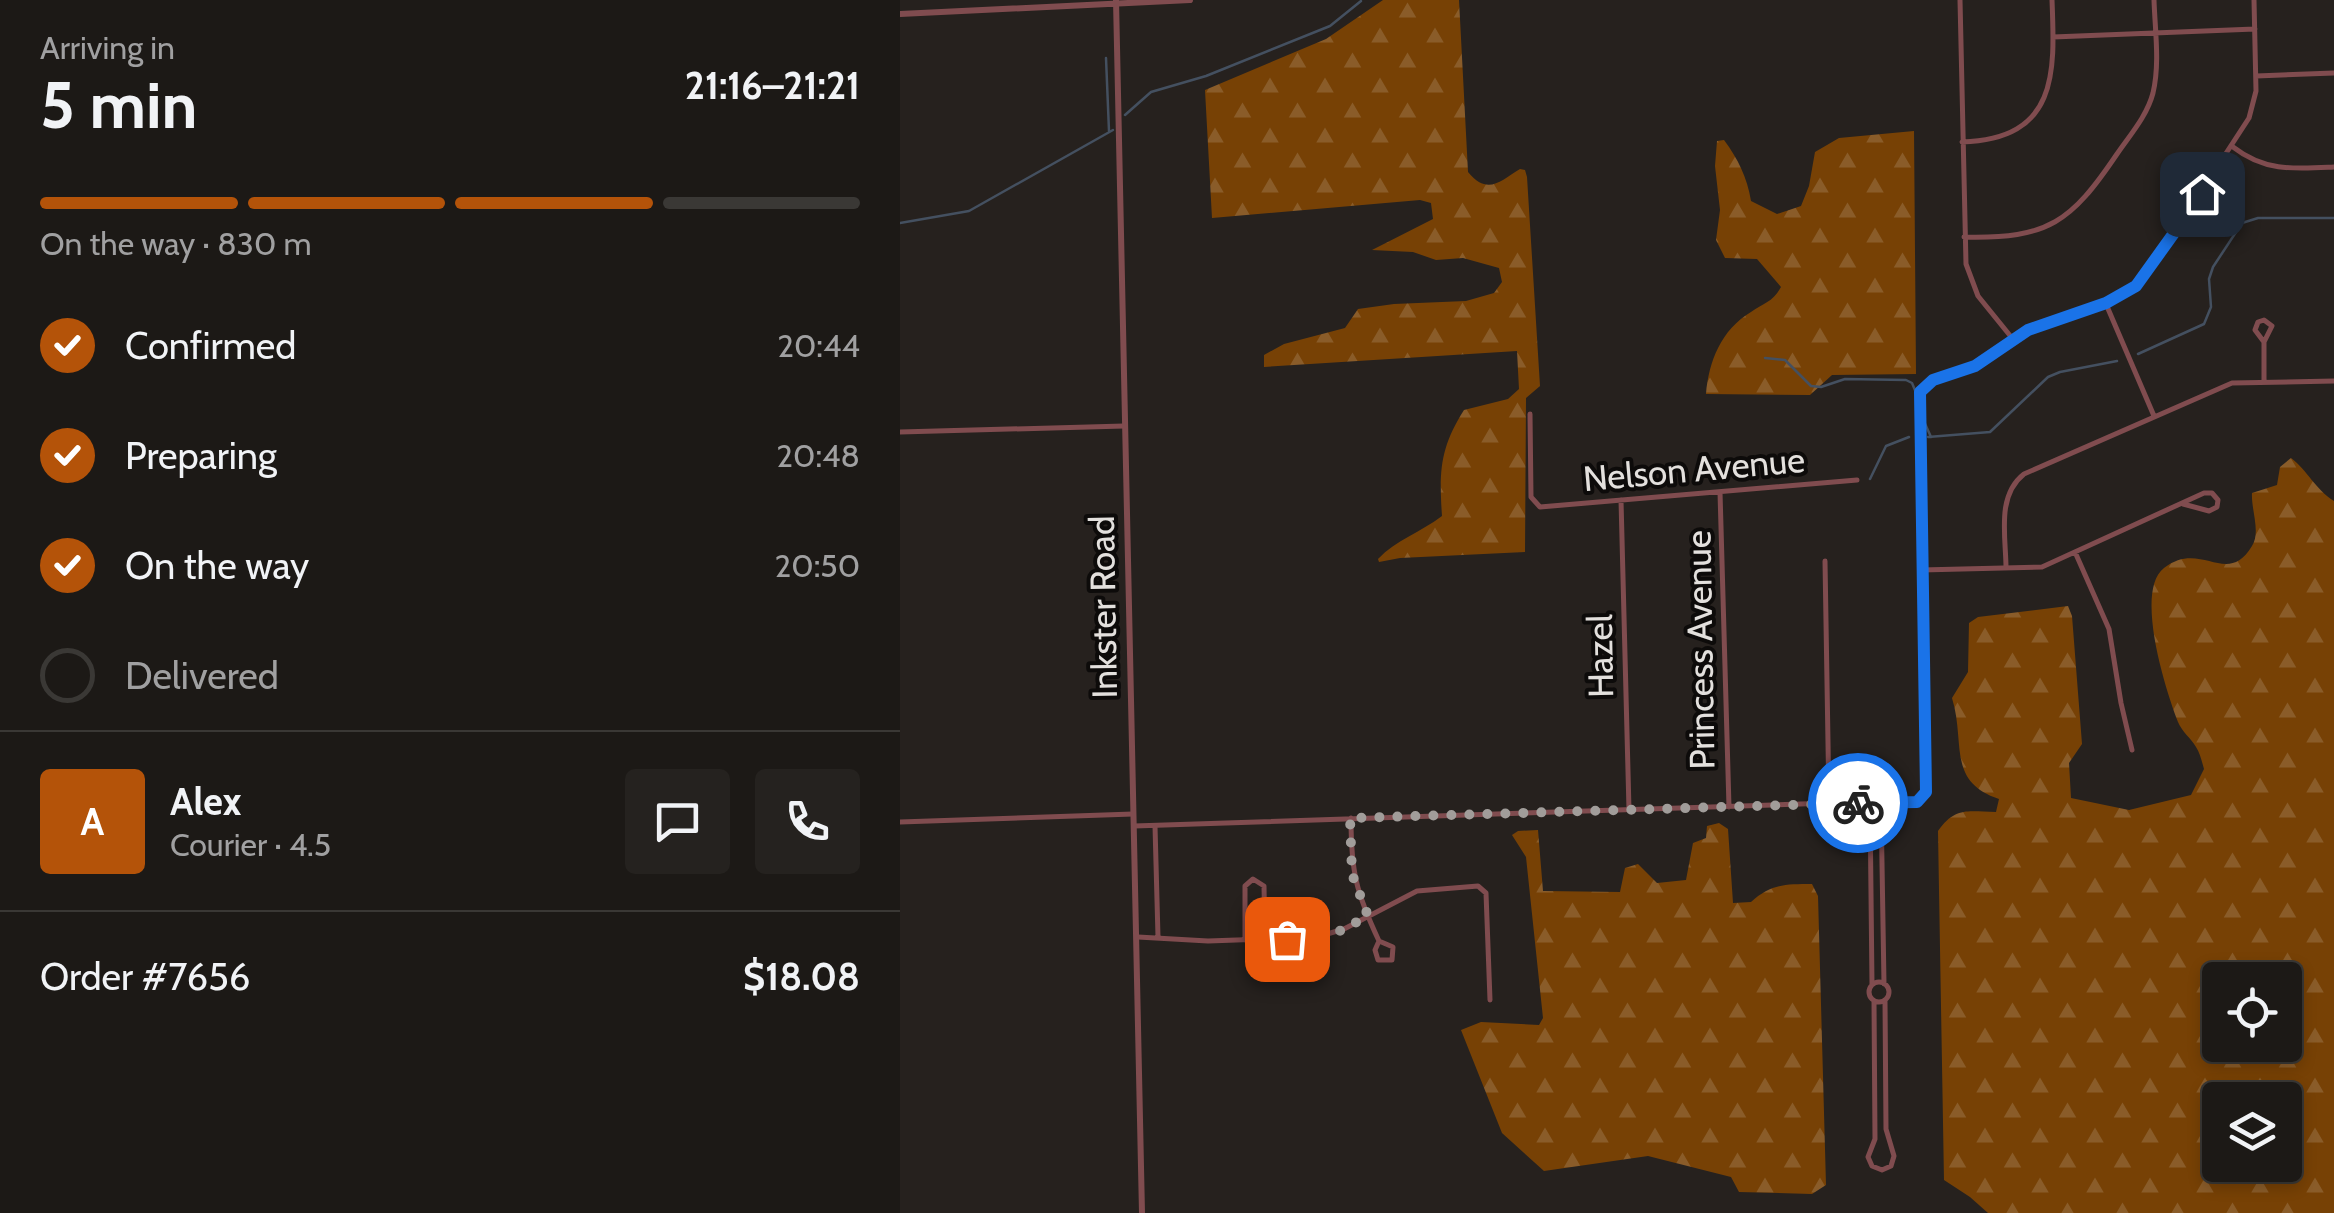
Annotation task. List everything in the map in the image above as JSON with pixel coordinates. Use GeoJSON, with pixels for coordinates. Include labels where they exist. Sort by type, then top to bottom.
{"type":"FeatureCollection","features":[{"type":"Feature","properties":{"kind":"street"},"geometry":{"type":"LineString","coordinates":[[900,14],[1190,0]]}},
{"type":"Feature","properties":{"kind":"street"},"geometry":{"type":"LineString","coordinates":[[1960,0],[1968,272],[1978,296],[2012,338]]}},
{"type":"Feature","properties":{"kind":"street"},"geometry":{"type":"LineString","coordinates":[[1962,142],[1999,137],[2036,112],[2052,78],[2052,0]]}},
{"type":"Feature","properties":{"kind":"street"},"geometry":{"type":"LineString","coordinates":[[1964,236],[2010,236],[2036,231],[2064,218],[2082,203],[2149,104],[2156,73],[2154,0]]}},
{"type":"Feature","properties":{"kind":"street"},"geometry":{"type":"LineString","coordinates":[[1134,826],[1917,802],[1926,792],[1920,392],[1929,382],[1971,368],[2012,338],[2045,321],[2106,303],[2146,274],[2233,148],[2252,111],[2256,76],[2254,0]]}},
{"type":"Feature","properties":{"kind":"street","name":"Inkster Road"},"geometry":{"type":"LineString","coordinates":[[1115,3],[1142,1213]]}},
{"type":"Feature","properties":{"kind":"street"},"geometry":{"type":"LineString","coordinates":[[2053,37],[2255,29]]}},
{"type":"Feature","properties":{"kind":"street"},"geometry":{"type":"LineString","coordinates":[[2256,76],[2334,73]]}},
{"type":"Feature","properties":{"kind":"street"},"geometry":{"type":"LineString","coordinates":[[2233,148],[2252,161],[2282,169],[2334,167]]}},
{"type":"Feature","properties":{"kind":"street"},"geometry":{"type":"LineString","coordinates":[[2106,303],[2154,416]]}},
{"type":"Feature","properties":{"kind":"street"},"geometry":{"type":"LineString","coordinates":[[2264,342],[2264,380]]}},
{"type":"Feature","properties":{"kind":"street"},"geometry":{"type":"LineString","coordinates":[[2006,568],[2006,503],[2016,480],[2232,383],[2334,380]]}},
{"type":"Feature","properties":{"kind":"street","name":"Nelson Avenue"},"geometry":{"type":"LineString","coordinates":[[1530,414],[1531,497],[1535,505],[1545,508],[1857,480]]}},
{"type":"Feature","properties":{"kind":"street"},"geometry":{"type":"LineString","coordinates":[[900,432],[1124,426]]}},
{"type":"Feature","properties":{"kind":"street","name":"Princess Avenue"},"geometry":{"type":"LineString","coordinates":[[1720,492],[1729,807]]}},
{"type":"Feature","properties":{"kind":"street"},"geometry":{"type":"LineString","coordinates":[[1921,570],[2042,567],[2207,492],[2215,494],[2218,500],[2216,508],[2210,511],[2182,504]]}},
{"type":"Feature","properties":{"kind":"street","name":"Hazel"},"geometry":{"type":"LineString","coordinates":[[1621,500],[1628,810]]}},
{"type":"Feature","properties":{"kind":"street"},"geometry":{"type":"LineString","coordinates":[[2076,552],[2109,629],[2132,750]]}},
{"type":"Feature","properties":{"kind":"street"},"geometry":{"type":"LineString","coordinates":[[1824,561],[1829,804]]}},
{"type":"Feature","properties":{"kind":"street"},"geometry":{"type":"LineString","coordinates":[[1870,803],[1869,996],[1874,1001],[1875,1129],[1868,1161],[1882,1170],[1892,1166],[1894,1159],[1886,1129],[1885,1000],[1889,993],[1884,984],[1881,803]]}},
{"type":"Feature","properties":{"kind":"street"},"geometry":{"type":"LineString","coordinates":[[900,822],[1133,814]]}},
{"type":"Feature","properties":{"kind":"street"},"geometry":{"type":"LineString","coordinates":[[1350,818],[1352,874],[1379,940],[1393,947],[1392,960],[1378,960],[1375,950],[1379,940]]}},
{"type":"Feature","properties":{"kind":"street"},"geometry":{"type":"LineString","coordinates":[[1155,826],[1158,937]]}},
{"type":"Feature","properties":{"kind":"street"},"geometry":{"type":"LineString","coordinates":[[1246,940],[1245,886],[1253,879],[1264,886],[1265,940]]}},
{"type":"Feature","properties":{"kind":"street"},"geometry":{"type":"LineString","coordinates":[[1138,937],[1265,940],[1326,936],[1399,898],[1426,889],[1473,886],[1483,888],[1488,905],[1490,1000]]}},
{"type":"Feature","properties":{"kind":"street"},"geometry":{"type":"LineString","coordinates":[[1872,897],[1883,896]]}},
{"type":"Feature","properties":{"kind":"street"},"geometry":{"type":"LineString","coordinates":[[1872,984],[1884,984]]}},
{"type":"Feature","properties":{"kind":"street"},"geometry":{"type":"LineString","coordinates":[[1874,1001],[1885,1000]]}},
{"type":"Feature","properties":{"kind":"street"},"geometry":{"type":"LineString","coordinates":[[1874,1068],[1885,1068]]}},
{"type":"Feature","properties":{"kind":"street"},"geometry":{"type":"LineString","coordinates":[[1875,1129],[1886,1129]]}},
{"type":"Feature","properties":{"kind":"green space"},"geometry":{"type":"Polygon","coordinates":[[[1383,0],[1459,0],[1468,172],[1488,185],[1520,169],[1525,170],[1527,177],[1540,386],[1526,398],[1525,552],[1379,562],[1378,559],[1442,516],[1441,473],[1450,436],[1464,410],[1508,399],[1519,389],[1517,351],[1264,367],[1264,355],[1284,344],[1345,328],[1358,309],[1466,301],[1494,293],[1502,282],[1499,268],[1463,258],[1436,260],[1413,252],[1372,250],[1433,219],[1431,203],[1420,200],[1212,218],[1205,90],[1326,39],[1383,0]]]}},
{"type":"Feature","properties":{"kind":"green space"},"geometry":{"type":"Polygon","coordinates":[[[1914,131],[1916,374],[1832,375],[1810,395],[1706,394],[1710,370],[1724,337],[1781,287],[1757,259],[1725,258],[1716,240],[1720,210],[1715,166],[1717,141],[1724,140],[1738,161],[1751,201],[1777,214],[1801,206],[1815,152],[1839,138],[1914,131]]]}},
{"type":"Feature","properties":{"kind":"green space"},"geometry":{"type":"Polygon","coordinates":[[[2291,458],[2334,501],[2334,1213],[1988,1213],[1944,1180],[1938,831],[1957,814],[1996,812],[1999,799],[1971,782],[1961,759],[1952,698],[1968,672],[1969,623],[1978,617],[2068,606],[2082,744],[2069,763],[2071,798],[2129,810],[2191,795],[2204,769],[2197,749],[2178,722],[2160,666],[2152,619],[2155,580],[2177,560],[2202,559],[2223,564],[2243,558],[2256,534],[2252,493],[2277,485],[2280,467],[2291,458]]]}},
{"type":"Feature","properties":{"kind":"green space"},"geometry":{"type":"Polygon","coordinates":[[[1719,823],[1728,829],[1733,903],[1751,902],[1772,888],[1794,884],[1812,884],[1818,896],[1826,1185],[1812,1194],[1739,1192],[1731,1177],[1648,1156],[1544,1171],[1502,1133],[1461,1030],[1481,1022],[1539,1025],[1543,1018],[1526,857],[1512,835],[1538,830],[1543,891],[1620,892],[1625,868],[1638,864],[1657,883],[1686,880],[1693,843],[1706,838],[1707,826],[1719,823]]]}},
{"type":"Feature","properties":{"kind":"waterway"},"geometry":{"type":"LineString","coordinates":[[1125,115],[1151,92],[1206,76],[1330,26],[1361,1]]}},
{"type":"Feature","properties":{"kind":"waterway"},"geometry":{"type":"LineString","coordinates":[[1106,58],[1109,131]]}},
{"type":"Feature","properties":{"kind":"waterway"},"geometry":{"type":"LineString","coordinates":[[900,223],[969,211],[1113,130]]}},
{"type":"Feature","properties":{"kind":"waterway"},"geometry":{"type":"LineString","coordinates":[[2138,354],[2204,324],[2211,307],[2209,279],[2213,267],[2242,223],[2258,218],[2334,218]]}},
{"type":"Feature","properties":{"kind":"waterway"},"geometry":{"type":"LineString","coordinates":[[1765,358],[1785,360],[1811,386],[1845,379],[1906,380],[1912,383],[1917,395]]}},
{"type":"Feature","properties":{"kind":"waterway"},"geometry":{"type":"LineString","coordinates":[[1928,437],[1990,432],[2048,377],[2117,361]]}},
{"type":"Feature","properties":{"kind":"waterway"},"geometry":{"type":"LineString","coordinates":[[1922,417],[1931,437]]}},
{"type":"Feature","properties":{"kind":"waterway"},"geometry":{"type":"LineString","coordinates":[[1870,479],[1886,446],[1909,437]]}},
{"type":"Feature","properties":{"kind":"way so far"},"geometry":{"type":"LineString","coordinates":[[1287,939],[1336,933],[1368,916],[1352,874],[1350,818],[1858,803]]}},
{"type":"Feature","properties":{"kind":"route"},"geometry":{"type":"LineString","coordinates":[[1858,803],[1917,802],[1926,792],[1920,392],[1933,380],[1975,366],[2012,338],[2045,321],[2106,303],[2136,286],[2202,194]]}}]}
